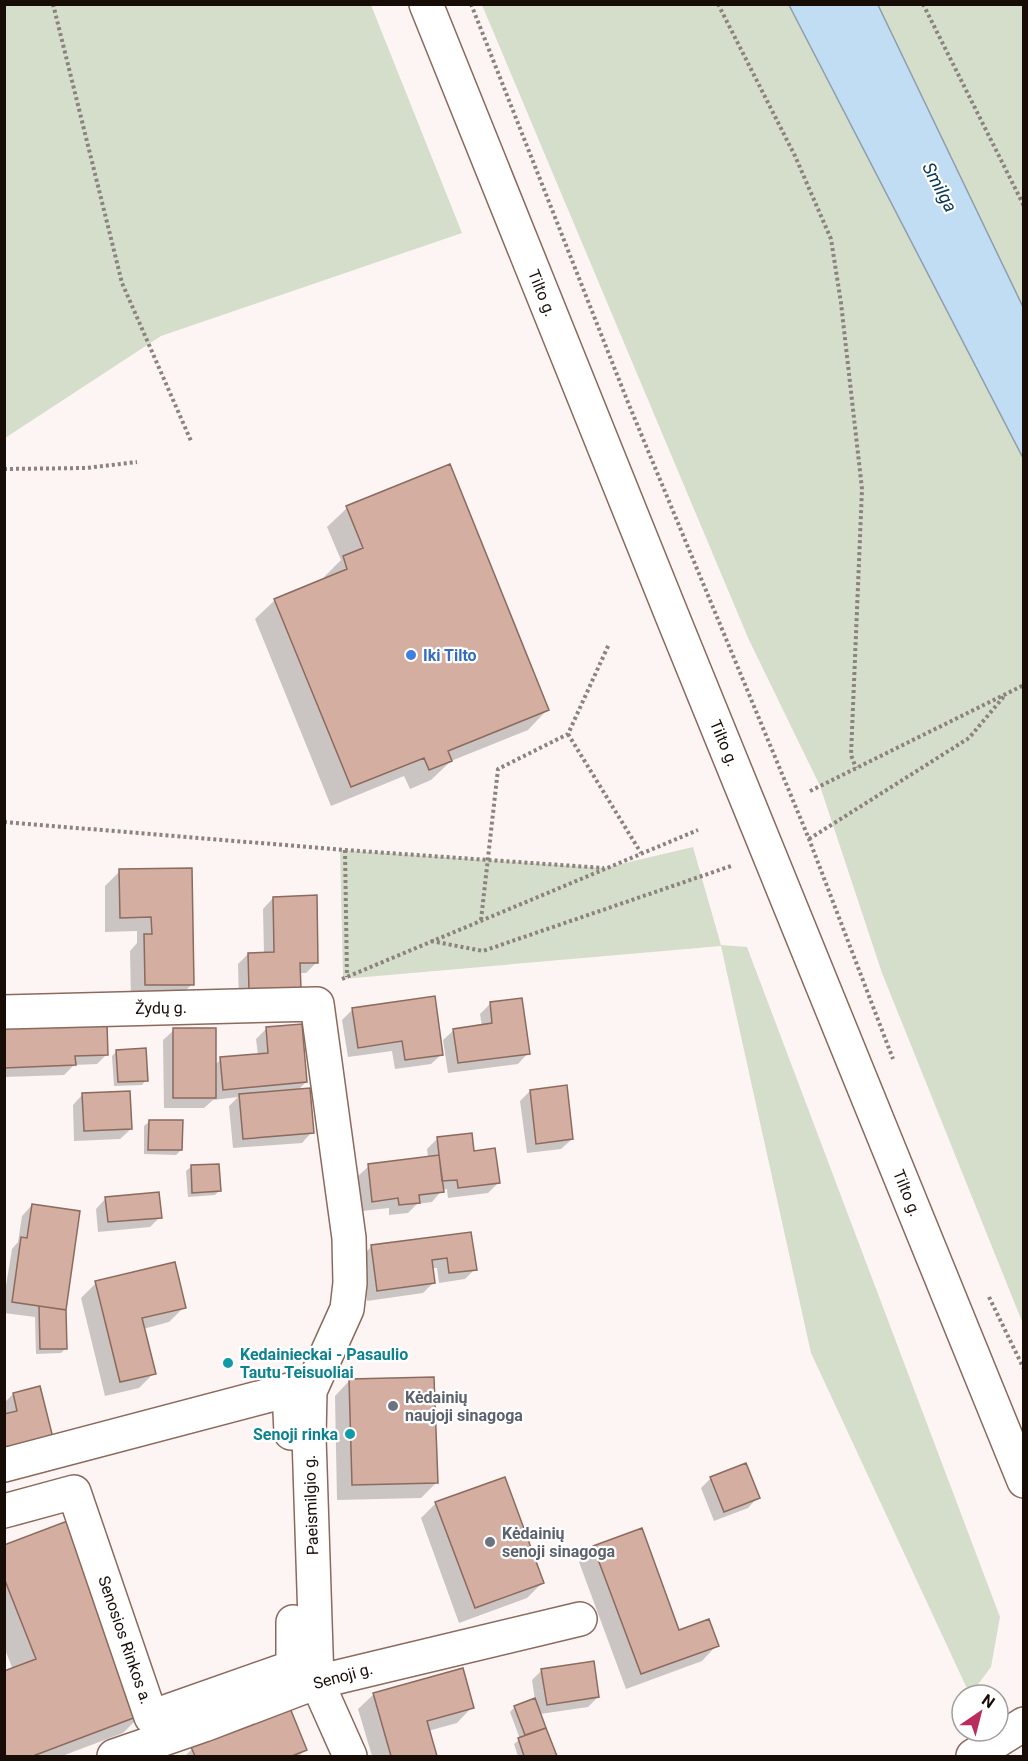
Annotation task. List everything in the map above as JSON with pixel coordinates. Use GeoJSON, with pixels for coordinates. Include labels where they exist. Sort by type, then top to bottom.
{"type":"FeatureCollection","features":[{"type":"Feature","properties":{"kind":"street","name":"Tilto g."},"geometry":{"type":"LineString","coordinates":[[426,4],[1023,1481]]}},
{"type":"Feature","properties":{"kind":"street","name":"Žydų g."},"geometry":{"type":"LineString","coordinates":[[4,1012],[317,1004]]}},
{"type":"Feature","properties":{"kind":"street","name":"Paeismilgio g."},"geometry":{"type":"LineString","coordinates":[[317,1004],[349,1238],[350,1283],[346,1309],[310,1392],[317,1682],[350,1756]]}},
{"type":"Feature","properties":{"kind":"street","name":"Senosios Rinkos a."},"geometry":{"type":"LineString","coordinates":[[4,1465],[289,1390],[292,1440],[293,1667],[151,1717],[74,1492],[4,1511]]}},
{"type":"Feature","properties":{"kind":"street","name":"Senoji g."},"geometry":{"type":"LineString","coordinates":[[118,1756],[317,1682],[580,1619]]}},
{"type":"Feature","properties":{"kind":"street"},"geometry":{"type":"LineString","coordinates":[[973,1756],[1023,1724]]}},
{"type":"Feature","properties":{"kind":"path"},"geometry":{"type":"LineString","coordinates":[[53,4],[122,283],[191,441]]}},
{"type":"Feature","properties":{"kind":"path"},"geometry":{"type":"LineString","coordinates":[[471,4],[627,400],[809,839],[893,1060]]}},
{"type":"Feature","properties":{"kind":"path"},"geometry":{"type":"LineString","coordinates":[[718,4],[795,156],[831,239],[841,303],[862,489],[851,755],[856,768]]}},
{"type":"Feature","properties":{"kind":"path"},"geometry":{"type":"LineString","coordinates":[[923,4],[1023,206]]}},
{"type":"Feature","properties":{"kind":"path"},"geometry":{"type":"LineString","coordinates":[[4,469],[86,468],[137,462]]}},
{"type":"Feature","properties":{"kind":"path"},"geometry":{"type":"LineString","coordinates":[[481,920],[498,769],[568,734],[609,644]]}},
{"type":"Feature","properties":{"kind":"path"},"geometry":{"type":"LineString","coordinates":[[810,790],[1023,685]]}},
{"type":"Feature","properties":{"kind":"path"},"geometry":{"type":"LineString","coordinates":[[809,839],[969,738],[1006,694]]}},
{"type":"Feature","properties":{"kind":"path"},"geometry":{"type":"LineString","coordinates":[[568,734],[641,853]]}},
{"type":"Feature","properties":{"kind":"path"},"geometry":{"type":"LineString","coordinates":[[4,822],[345,850],[604,868]]}},
{"type":"Feature","properties":{"kind":"path"},"geometry":{"type":"LineString","coordinates":[[317,1004],[347,977],[698,830]]}},
{"type":"Feature","properties":{"kind":"path"},"geometry":{"type":"LineString","coordinates":[[345,850],[347,977]]}},
{"type":"Feature","properties":{"kind":"path"},"geometry":{"type":"LineString","coordinates":[[430,941],[483,951],[731,866]]}},
{"type":"Feature","properties":{"kind":"path"},"geometry":{"type":"LineString","coordinates":[[985,1287],[1023,1369]]}},
{"type":"Feature","properties":{"kind":"green space"},"geometry":{"type":"Polygon","coordinates":[[[5,4],[371,5],[462,233],[161,336],[5,438],[5,4]]]}},
{"type":"Feature","properties":{"kind":"green space"},"geometry":{"type":"Polygon","coordinates":[[[482,5],[789,5],[1023,458],[1023,1324],[882,973],[820,786],[749,640],[482,5]]]}},
{"type":"Feature","properties":{"kind":"green space"},"geometry":{"type":"Polygon","coordinates":[[[878,5],[1023,5],[1023,307],[878,5]]]}},
{"type":"Feature","properties":{"kind":"green space"},"geometry":{"type":"Polygon","coordinates":[[[693,847],[721,945],[747,947],[1000,1617],[991,1667],[979,1683],[964,1683],[811,1353],[721,946],[343,979],[340,850],[604,868],[693,847]]]}},
{"type":"Feature","properties":{"kind":"water","name":"Smilga"},"geometry":{"type":"Polygon","coordinates":[[[789,5],[878,5],[1023,307],[1023,458],[789,5]]]}},
{"type":"Feature","properties":{"kind":"building","name":"Iki Tilto"},"geometry":{"type":"Polygon","coordinates":[[[450,464],[549,710],[448,751],[452,761],[429,770],[424,758],[351,787],[274,599],[347,569],[343,556],[363,548],[346,506],[450,464]]]}},
{"type":"Feature","properties":{"kind":"building"},"geometry":{"type":"Polygon","coordinates":[[[192,868],[194,985],[145,985],[144,934],[152,934],[151,917],[120,918],[119,869],[192,868]]]}},
{"type":"Feature","properties":{"kind":"building"},"geometry":{"type":"Polygon","coordinates":[[[317,895],[318,963],[300,963],[301,989],[249,990],[248,953],[274,952],[273,897],[317,895]]]}},
{"type":"Feature","properties":{"kind":"building"},"geometry":{"type":"Polygon","coordinates":[[[435,996],[443,1055],[405,1060],[402,1041],[358,1048],[352,1008],[435,996]]]}},
{"type":"Feature","properties":{"kind":"building"},"geometry":{"type":"Polygon","coordinates":[[[522,998],[530,1054],[458,1063],[453,1029],[492,1023],[490,1002],[522,998]]]}},
{"type":"Feature","properties":{"kind":"building"},"geometry":{"type":"Polygon","coordinates":[[[107,1024],[108,1055],[75,1056],[76,1065],[4,1068],[4,1028],[107,1024]]]}},
{"type":"Feature","properties":{"kind":"building"},"geometry":{"type":"Polygon","coordinates":[[[302,1024],[307,1082],[223,1090],[220,1057],[268,1053],[266,1027],[302,1024]]]}},
{"type":"Feature","properties":{"kind":"building"},"geometry":{"type":"Polygon","coordinates":[[[173,1028],[216,1028],[216,1098],[173,1098],[173,1028]]]}},
{"type":"Feature","properties":{"kind":"building"},"geometry":{"type":"Polygon","coordinates":[[[146,1048],[148,1081],[118,1082],[116,1050],[146,1048]]]}},
{"type":"Feature","properties":{"kind":"building"},"geometry":{"type":"Polygon","coordinates":[[[567,1085],[573,1139],[536,1144],[530,1090],[567,1085]]]}},
{"type":"Feature","properties":{"kind":"building"},"geometry":{"type":"Polygon","coordinates":[[[310,1088],[314,1133],[243,1139],[239,1094],[310,1088]]]}},
{"type":"Feature","properties":{"kind":"building"},"geometry":{"type":"Polygon","coordinates":[[[130,1091],[132,1129],[84,1131],[82,1093],[130,1091]]]}},
{"type":"Feature","properties":{"kind":"building"},"geometry":{"type":"Polygon","coordinates":[[[149,1120],[183,1120],[182,1150],[148,1150],[149,1120]]]}},
{"type":"Feature","properties":{"kind":"building"},"geometry":{"type":"Polygon","coordinates":[[[472,1133],[474,1151],[495,1148],[500,1183],[458,1188],[457,1180],[442,1181],[437,1137],[472,1133]]]}},
{"type":"Feature","properties":{"kind":"building"},"geometry":{"type":"Polygon","coordinates":[[[439,1155],[444,1192],[419,1195],[420,1203],[399,1205],[398,1198],[372,1202],[368,1164],[439,1155]]]}},
{"type":"Feature","properties":{"kind":"building"},"geometry":{"type":"Polygon","coordinates":[[[219,1164],[221,1191],[192,1193],[191,1165],[219,1164]]]}},
{"type":"Feature","properties":{"kind":"building"},"geometry":{"type":"Polygon","coordinates":[[[159,1192],[162,1218],[108,1222],[105,1197],[159,1192]]]}},
{"type":"Feature","properties":{"kind":"building"},"geometry":{"type":"Polygon","coordinates":[[[32,1204],[80,1211],[66,1310],[12,1302],[21,1237],[27,1238],[32,1204]]]}},
{"type":"Feature","properties":{"kind":"building"},"geometry":{"type":"Polygon","coordinates":[[[471,1232],[477,1270],[449,1273],[447,1258],[432,1260],[435,1283],[377,1291],[371,1245],[471,1232]]]}},
{"type":"Feature","properties":{"kind":"building"},"geometry":{"type":"Polygon","coordinates":[[[175,1262],[186,1308],[142,1318],[156,1374],[120,1382],[95,1281],[175,1262]]]}},
{"type":"Feature","properties":{"kind":"building"},"geometry":{"type":"Polygon","coordinates":[[[39,1306],[66,1310],[67,1349],[40,1349],[39,1306]]]}},
{"type":"Feature","properties":{"kind":"building","name":"Kėdainių naujoji sinagoga"},"geometry":{"type":"Polygon","coordinates":[[[434,1377],[438,1483],[352,1485],[349,1379],[434,1377]]]}},
{"type":"Feature","properties":{"kind":"building"},"geometry":{"type":"Polygon","coordinates":[[[40,1386],[54,1442],[4,1454],[4,1414],[17,1411],[13,1393],[40,1386]]]}},
{"type":"Feature","properties":{"kind":"building"},"geometry":{"type":"Polygon","coordinates":[[[746,1463],[760,1498],[724,1512],[710,1477],[746,1463]]]}},
{"type":"Feature","properties":{"kind":"building","name":"Kėdainių senoji sinagoga"},"geometry":{"type":"Polygon","coordinates":[[[505,1477],[544,1583],[475,1608],[435,1502],[505,1477]]]}},
{"type":"Feature","properties":{"kind":"building"},"geometry":{"type":"Polygon","coordinates":[[[70,1520],[144,1714],[33,1756],[4,1756],[4,1671],[36,1659],[4,1578],[4,1545],[70,1520]]]}},
{"type":"Feature","properties":{"kind":"building"},"geometry":{"type":"Polygon","coordinates":[[[642,1528],[679,1630],[709,1619],[719,1646],[641,1674],[593,1546],[642,1528]]]}},
{"type":"Feature","properties":{"kind":"building"},"geometry":{"type":"Polygon","coordinates":[[[594,1661],[599,1697],[547,1705],[541,1669],[594,1661]]]}},
{"type":"Feature","properties":{"kind":"building"},"geometry":{"type":"Polygon","coordinates":[[[463,1668],[474,1708],[427,1721],[437,1756],[391,1756],[373,1693],[463,1668]]]}},
{"type":"Feature","properties":{"kind":"building"},"geometry":{"type":"Polygon","coordinates":[[[535,1698],[546,1728],[525,1735],[514,1706],[535,1698]]]}},
{"type":"Feature","properties":{"kind":"building"},"geometry":{"type":"Polygon","coordinates":[[[290,1708],[307,1750],[292,1756],[195,1756],[191,1747],[290,1708]]]}},
{"type":"Feature","properties":{"kind":"building"},"geometry":{"type":"Polygon","coordinates":[[[546,1728],[557,1756],[524,1756],[518,1738],[546,1728]]]}},
{"type":"Feature","properties":{"kind":"place","name":"Iki Tilto"},"geometry":{"type":"Point","coordinates":[411,655]}},
{"type":"Feature","properties":{"kind":"place","name":"Kedainieckai - Pasaulio Tautu Teisuoliai"},"geometry":{"type":"Point","coordinates":[228,1363]}},
{"type":"Feature","properties":{"kind":"place","name":"Kėdainių naujoji sinagoga"},"geometry":{"type":"Point","coordinates":[393,1406]}},
{"type":"Feature","properties":{"kind":"place","name":"Senoji rinka"},"geometry":{"type":"Point","coordinates":[350,1434]}},
{"type":"Feature","properties":{"kind":"place","name":"Kėdainių senoji sinagoga"},"geometry":{"type":"Point","coordinates":[490,1542]}}]}
